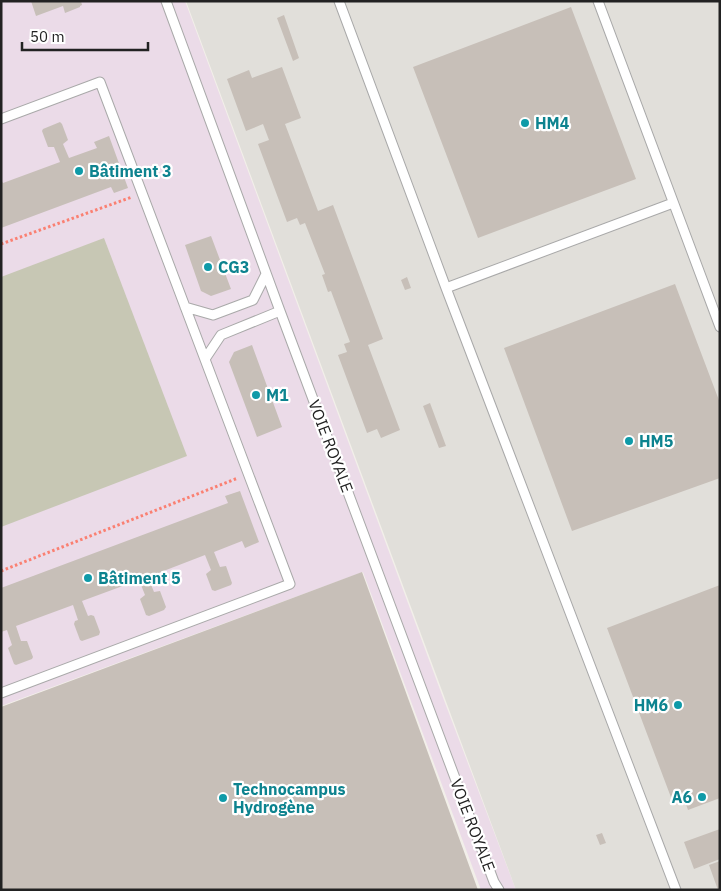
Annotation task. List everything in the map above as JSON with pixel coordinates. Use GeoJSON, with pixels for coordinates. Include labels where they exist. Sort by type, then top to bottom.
{"type":"FeatureCollection","features":[{"type":"Feature","properties":{"kind":"lane","name":"VOIE ROYALE"},"geometry":{"type":"LineString","coordinates":[[166,1],[266,274],[499,890]]}},
{"type":"Feature","properties":{"kind":"lane"},"geometry":{"type":"LineString","coordinates":[[339,1],[446,288],[676,890]]}},
{"type":"Feature","properties":{"kind":"lane"},"geometry":{"type":"LineString","coordinates":[[598,1],[720,327]]}},
{"type":"Feature","properties":{"kind":"lane"},"geometry":{"type":"LineString","coordinates":[[1,119],[100,82],[290,584],[1,693]]}},
{"type":"Feature","properties":{"kind":"lane"},"geometry":{"type":"LineString","coordinates":[[446,288],[674,204]]}},
{"type":"Feature","properties":{"kind":"lane"},"geometry":{"type":"LineString","coordinates":[[185,307],[213,315],[253,300],[266,274]]}},
{"type":"Feature","properties":{"kind":"lane"},"geometry":{"type":"LineString","coordinates":[[205,359],[221,336],[280,311]]}},
{"type":"Feature","properties":{"kind":"path"},"geometry":{"type":"LineString","coordinates":[[1,244],[142,194]]}},
{"type":"Feature","properties":{"kind":"path"},"geometry":{"type":"LineString","coordinates":[[1,571],[248,474]]}},
{"type":"Feature","properties":{"kind":"shaded area"},"geometry":{"type":"Polygon","coordinates":[[[1,1],[185,1],[516,890],[481,890],[363,572],[1,706],[1,1]]]}},
{"type":"Feature","properties":{"kind":"shaded area"},"geometry":{"type":"Polygon","coordinates":[[[186,1],[720,1],[720,890],[516,890],[186,1]]]}},
{"type":"Feature","properties":{"kind":"shaded area"},"geometry":{"type":"Polygon","coordinates":[[[104,238],[187,456],[1,527],[1,277],[104,238]]]}},
{"type":"Feature","properties":{"kind":"building"},"geometry":{"type":"Polygon","coordinates":[[[31,1],[81,1],[82,5],[65,13],[63,6],[36,16],[31,1]]]}},
{"type":"Feature","properties":{"kind":"building","name":"HM4"},"geometry":{"type":"Polygon","coordinates":[[[571,7],[636,179],[478,238],[413,67],[571,7]]]}},
{"type":"Feature","properties":{"kind":"building"},"geometry":{"type":"Polygon","coordinates":[[[284,15],[299,58],[293,61],[277,18],[284,15]]]}},
{"type":"Feature","properties":{"kind":"building"},"geometry":{"type":"Polygon","coordinates":[[[282,67],[301,118],[285,124],[318,211],[333,205],[383,339],[368,345],[400,430],[381,438],[377,429],[367,433],[338,355],[347,352],[344,344],[350,342],[331,291],[328,292],[322,275],[325,274],[305,223],[300,225],[297,218],[287,222],[258,144],[269,140],[263,124],[246,131],[227,79],[249,70],[252,78],[282,67]]]}},
{"type":"Feature","properties":{"kind":"building","name":"Bâtiment 3"},"geometry":{"type":"Polygon","coordinates":[[[60,122],[68,140],[63,144],[69,158],[97,148],[94,142],[109,136],[128,188],[114,193],[111,187],[1,228],[1,180],[3,183],[60,162],[54,147],[48,147],[42,131],[60,122]]]}},
{"type":"Feature","properties":{"kind":"building","name":"CG3"},"geometry":{"type":"Polygon","coordinates":[[[211,236],[231,289],[211,296],[201,291],[185,245],[211,236]]]}},
{"type":"Feature","properties":{"kind":"building"},"geometry":{"type":"Polygon","coordinates":[[[407,277],[411,288],[405,290],[401,280],[407,277]]]}},
{"type":"Feature","properties":{"kind":"building","name":"HM5"},"geometry":{"type":"Polygon","coordinates":[[[675,284],[720,403],[720,478],[572,531],[504,348],[675,284]]]}},
{"type":"Feature","properties":{"kind":"building","name":"M1"},"geometry":{"type":"Polygon","coordinates":[[[252,345],[282,427],[257,437],[229,362],[234,352],[252,345]]]}},
{"type":"Feature","properties":{"kind":"building"},"geometry":{"type":"Polygon","coordinates":[[[430,403],[446,446],[439,448],[423,406],[430,403]]]}},
{"type":"Feature","properties":{"kind":"building","name":"Bâtiment 5"},"geometry":{"type":"Polygon","coordinates":[[[240,491],[259,542],[245,548],[242,541],[214,552],[220,567],[226,566],[231,585],[215,591],[212,590],[206,574],[211,570],[205,555],[148,577],[154,592],[160,591],[166,607],[164,610],[149,616],[146,615],[140,599],[145,595],[139,580],[82,601],[88,616],[94,616],[100,632],[99,635],[80,640],[74,624],[78,620],[73,605],[16,626],[21,641],[27,641],[33,657],[16,665],[14,664],[8,648],[12,645],[7,630],[1,632],[1,588],[228,503],[225,496],[240,491]]]}},
{"type":"Feature","properties":{"kind":"building","name":"Technocampus Hydrogène"},"geometry":{"type":"Polygon","coordinates":[[[362,572],[478,890],[1,890],[1,707],[362,572]]]}},
{"type":"Feature","properties":{"kind":"building","name":"HM6"},"geometry":{"type":"Polygon","coordinates":[[[720,585],[720,798],[688,810],[683,796],[672,800],[607,628],[720,585]]]}},
{"type":"Feature","properties":{"kind":"building"},"geometry":{"type":"Polygon","coordinates":[[[720,829],[720,859],[694,869],[684,842],[720,829]]]}},
{"type":"Feature","properties":{"kind":"building"},"geometry":{"type":"Polygon","coordinates":[[[602,833],[606,843],[600,845],[596,835],[602,833]]]}},
{"type":"Feature","properties":{"kind":"building"},"geometry":{"type":"Polygon","coordinates":[[[720,861],[720,890],[718,890],[709,865],[720,861]]]}},
{"type":"Feature","properties":{"kind":"place","name":"HM4"},"geometry":{"type":"Point","coordinates":[525,123]}},
{"type":"Feature","properties":{"kind":"place","name":"Bâtiment 3"},"geometry":{"type":"Point","coordinates":[79,171]}},
{"type":"Feature","properties":{"kind":"place","name":"CG3"},"geometry":{"type":"Point","coordinates":[208,267]}},
{"type":"Feature","properties":{"kind":"place","name":"M1"},"geometry":{"type":"Point","coordinates":[256,395]}},
{"type":"Feature","properties":{"kind":"place","name":"HM5"},"geometry":{"type":"Point","coordinates":[629,441]}},
{"type":"Feature","properties":{"kind":"place","name":"Bâtiment 5"},"geometry":{"type":"Point","coordinates":[88,578]}},
{"type":"Feature","properties":{"kind":"place","name":"HM6"},"geometry":{"type":"Point","coordinates":[678,705]}},
{"type":"Feature","properties":{"kind":"place","name":"A6"},"geometry":{"type":"Point","coordinates":[702,797]}},
{"type":"Feature","properties":{"kind":"place","name":"Technocampus Hydrogène"},"geometry":{"type":"Point","coordinates":[223,798]}}]}
